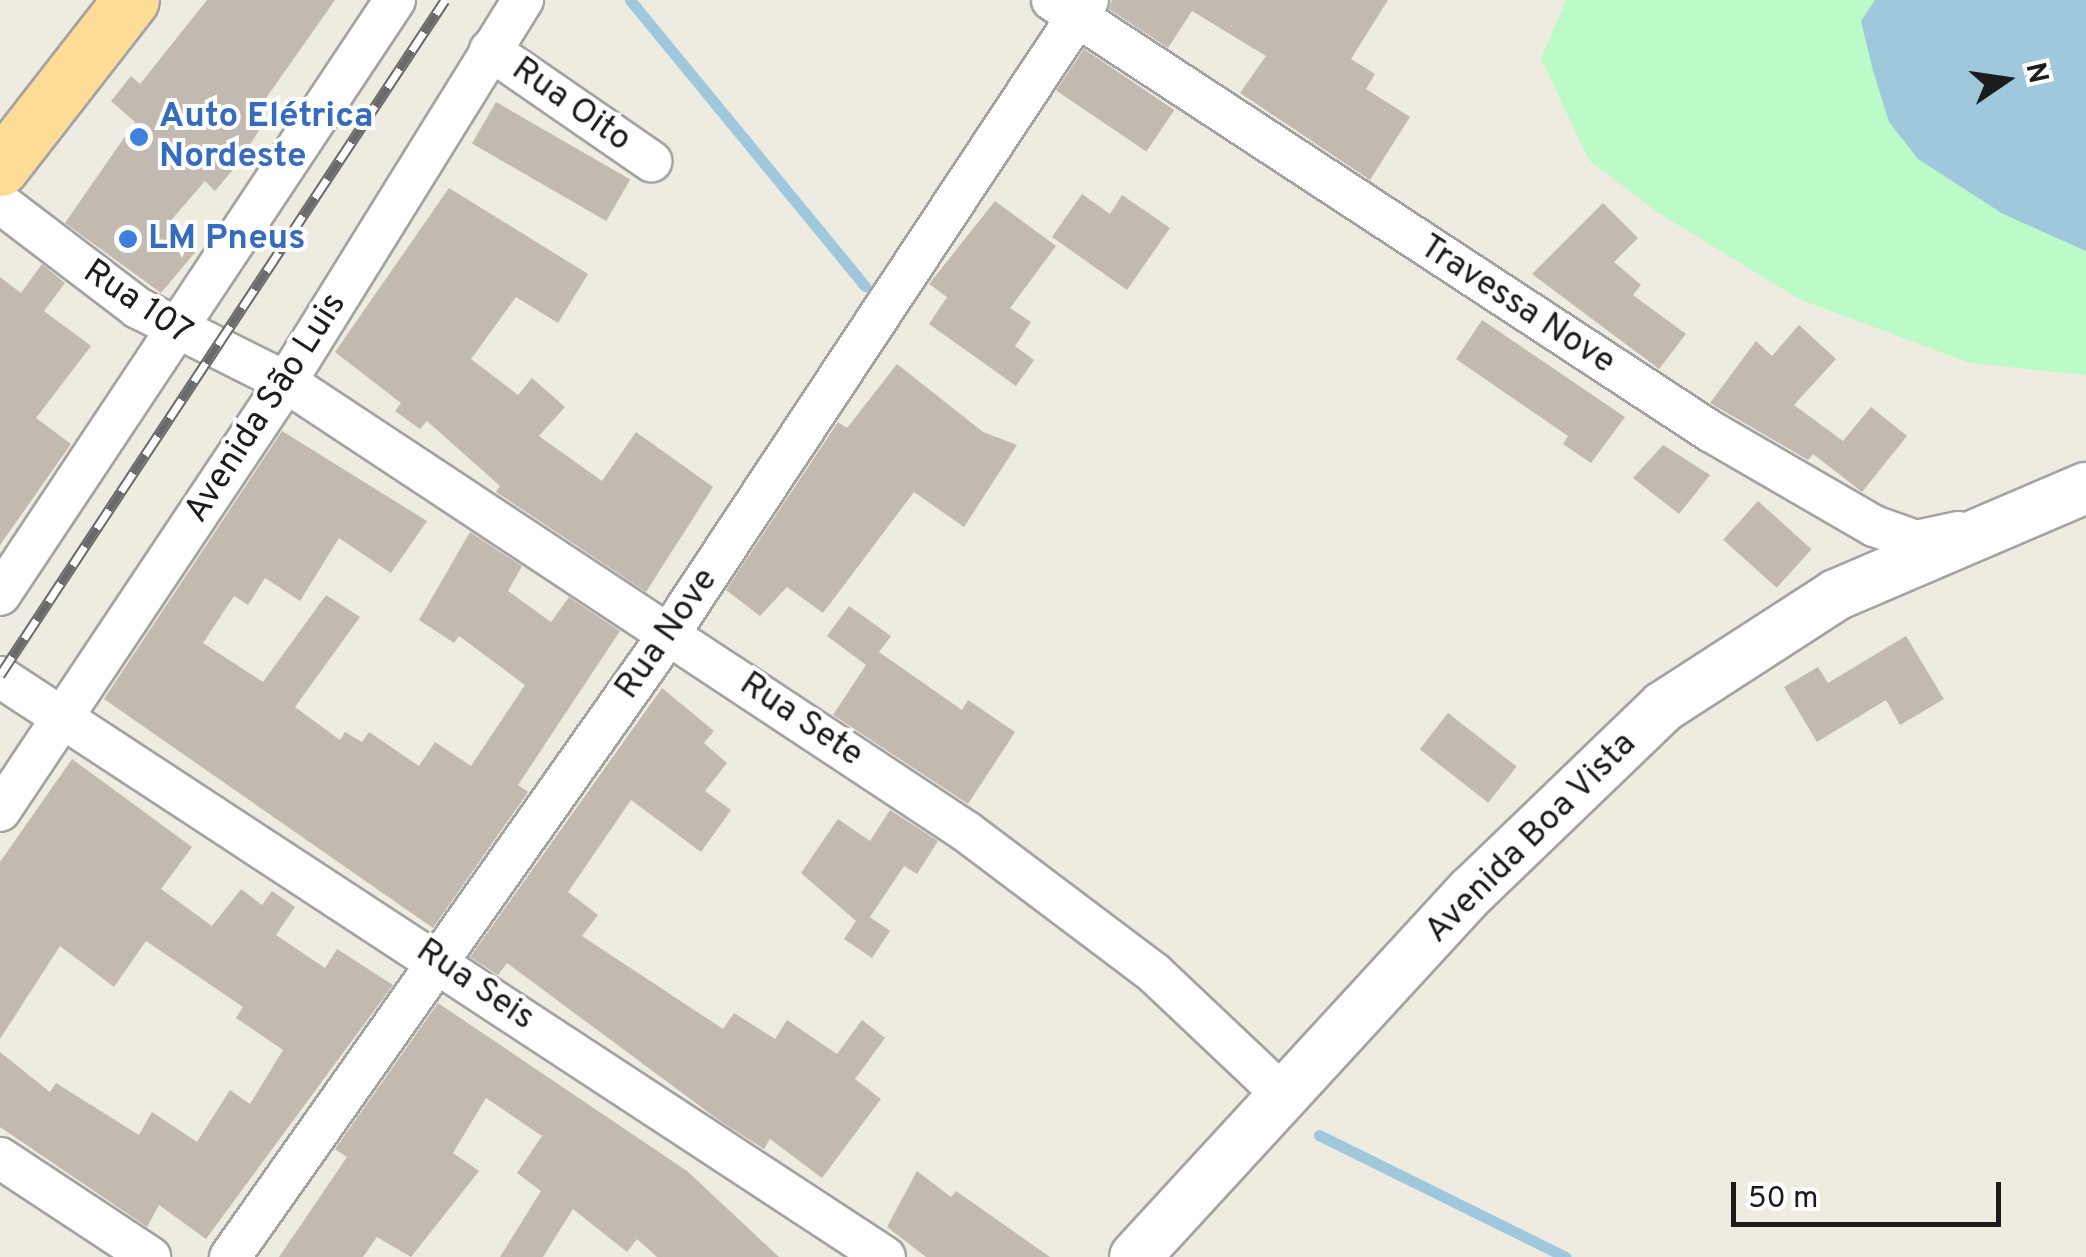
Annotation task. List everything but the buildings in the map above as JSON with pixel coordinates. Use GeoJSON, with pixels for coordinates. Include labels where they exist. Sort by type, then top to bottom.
{"type":"FeatureCollection","features":[{"type":"Feature","properties":{"kind":"main road"},"geometry":{"type":"LineString","coordinates":[[2,170],[131,0]]}},
{"type":"Feature","properties":{"kind":"street"},"geometry":{"type":"LineString","coordinates":[[0,595],[178,333],[395,0]]}},
{"type":"Feature","properties":{"kind":"street","name":"Avenida São Luis"},"geometry":{"type":"LineString","coordinates":[[0,811],[286,382],[523,0]]}},
{"type":"Feature","properties":{"kind":"street","name":"Travessa Nove"},"geometry":{"type":"LineString","coordinates":[[1072,6],[1710,430],[1874,526],[1916,541],[2006,522]]}},
{"type":"Feature","properties":{"kind":"street","name":"Rua Nove"},"geometry":{"type":"LineString","coordinates":[[230,1257],[436,958],[670,631],[1072,6]]}},
{"type":"Feature","properties":{"kind":"street","name":"Rua Oito"},"geometry":{"type":"LineString","coordinates":[[490,50],[651,161]]}},
{"type":"Feature","properties":{"kind":"street","name":"Rua 107"},"geometry":{"type":"LineString","coordinates":[[2,170],[178,333],[286,382]]}},
{"type":"Feature","properties":{"kind":"street","name":"Rua Sete"},"geometry":{"type":"LineString","coordinates":[[286,382],[670,631],[967,832],[1154,973],[1286,1098]]}},
{"type":"Feature","properties":{"kind":"street","name":"Avenida Boa Vista"},"geometry":{"type":"LineString","coordinates":[[1135,1257],[1286,1098],[1473,890],[1662,707],[1836,595],[2086,488]]}},
{"type":"Feature","properties":{"kind":"street","name":"Rua Seis"},"geometry":{"type":"LineString","coordinates":[[0,676],[436,958],[885,1257]]}},
{"type":"Feature","properties":{"kind":"street"},"geometry":{"type":"LineString","coordinates":[[0,1158],[150,1257]]}},
{"type":"Feature","properties":{"kind":"green space"},"geometry":{"type":"Polygon","coordinates":[[[1566,0],[2086,0],[2086,375],[1970,363],[1799,299],[1657,212],[1589,160],[1541,59],[1566,0]]]}},
{"type":"Feature","properties":{"kind":"water"},"geometry":{"type":"Polygon","coordinates":[[[1875,0],[2086,0],[2086,251],[2003,214],[1918,159],[1889,122],[1873,71],[1861,21],[1875,0]]]}},
{"type":"Feature","properties":{"kind":"waterway"},"geometry":{"type":"LineString","coordinates":[[630,0],[865,286]]}},
{"type":"Feature","properties":{"kind":"waterway"},"geometry":{"type":"LineString","coordinates":[[1319,1135],[1566,1257]]}},
{"type":"Feature","properties":{"kind":"railway"},"geometry":{"type":"LineString","coordinates":[[0,675],[445,0]]}},
{"type":"Feature","properties":{"kind":"place","name":"Auto Elétrica Nordeste"},"geometry":{"type":"Point","coordinates":[139,137]}},
{"type":"Feature","properties":{"kind":"place","name":"LM Pneus"},"geometry":{"type":"Point","coordinates":[128,239]}}]}
